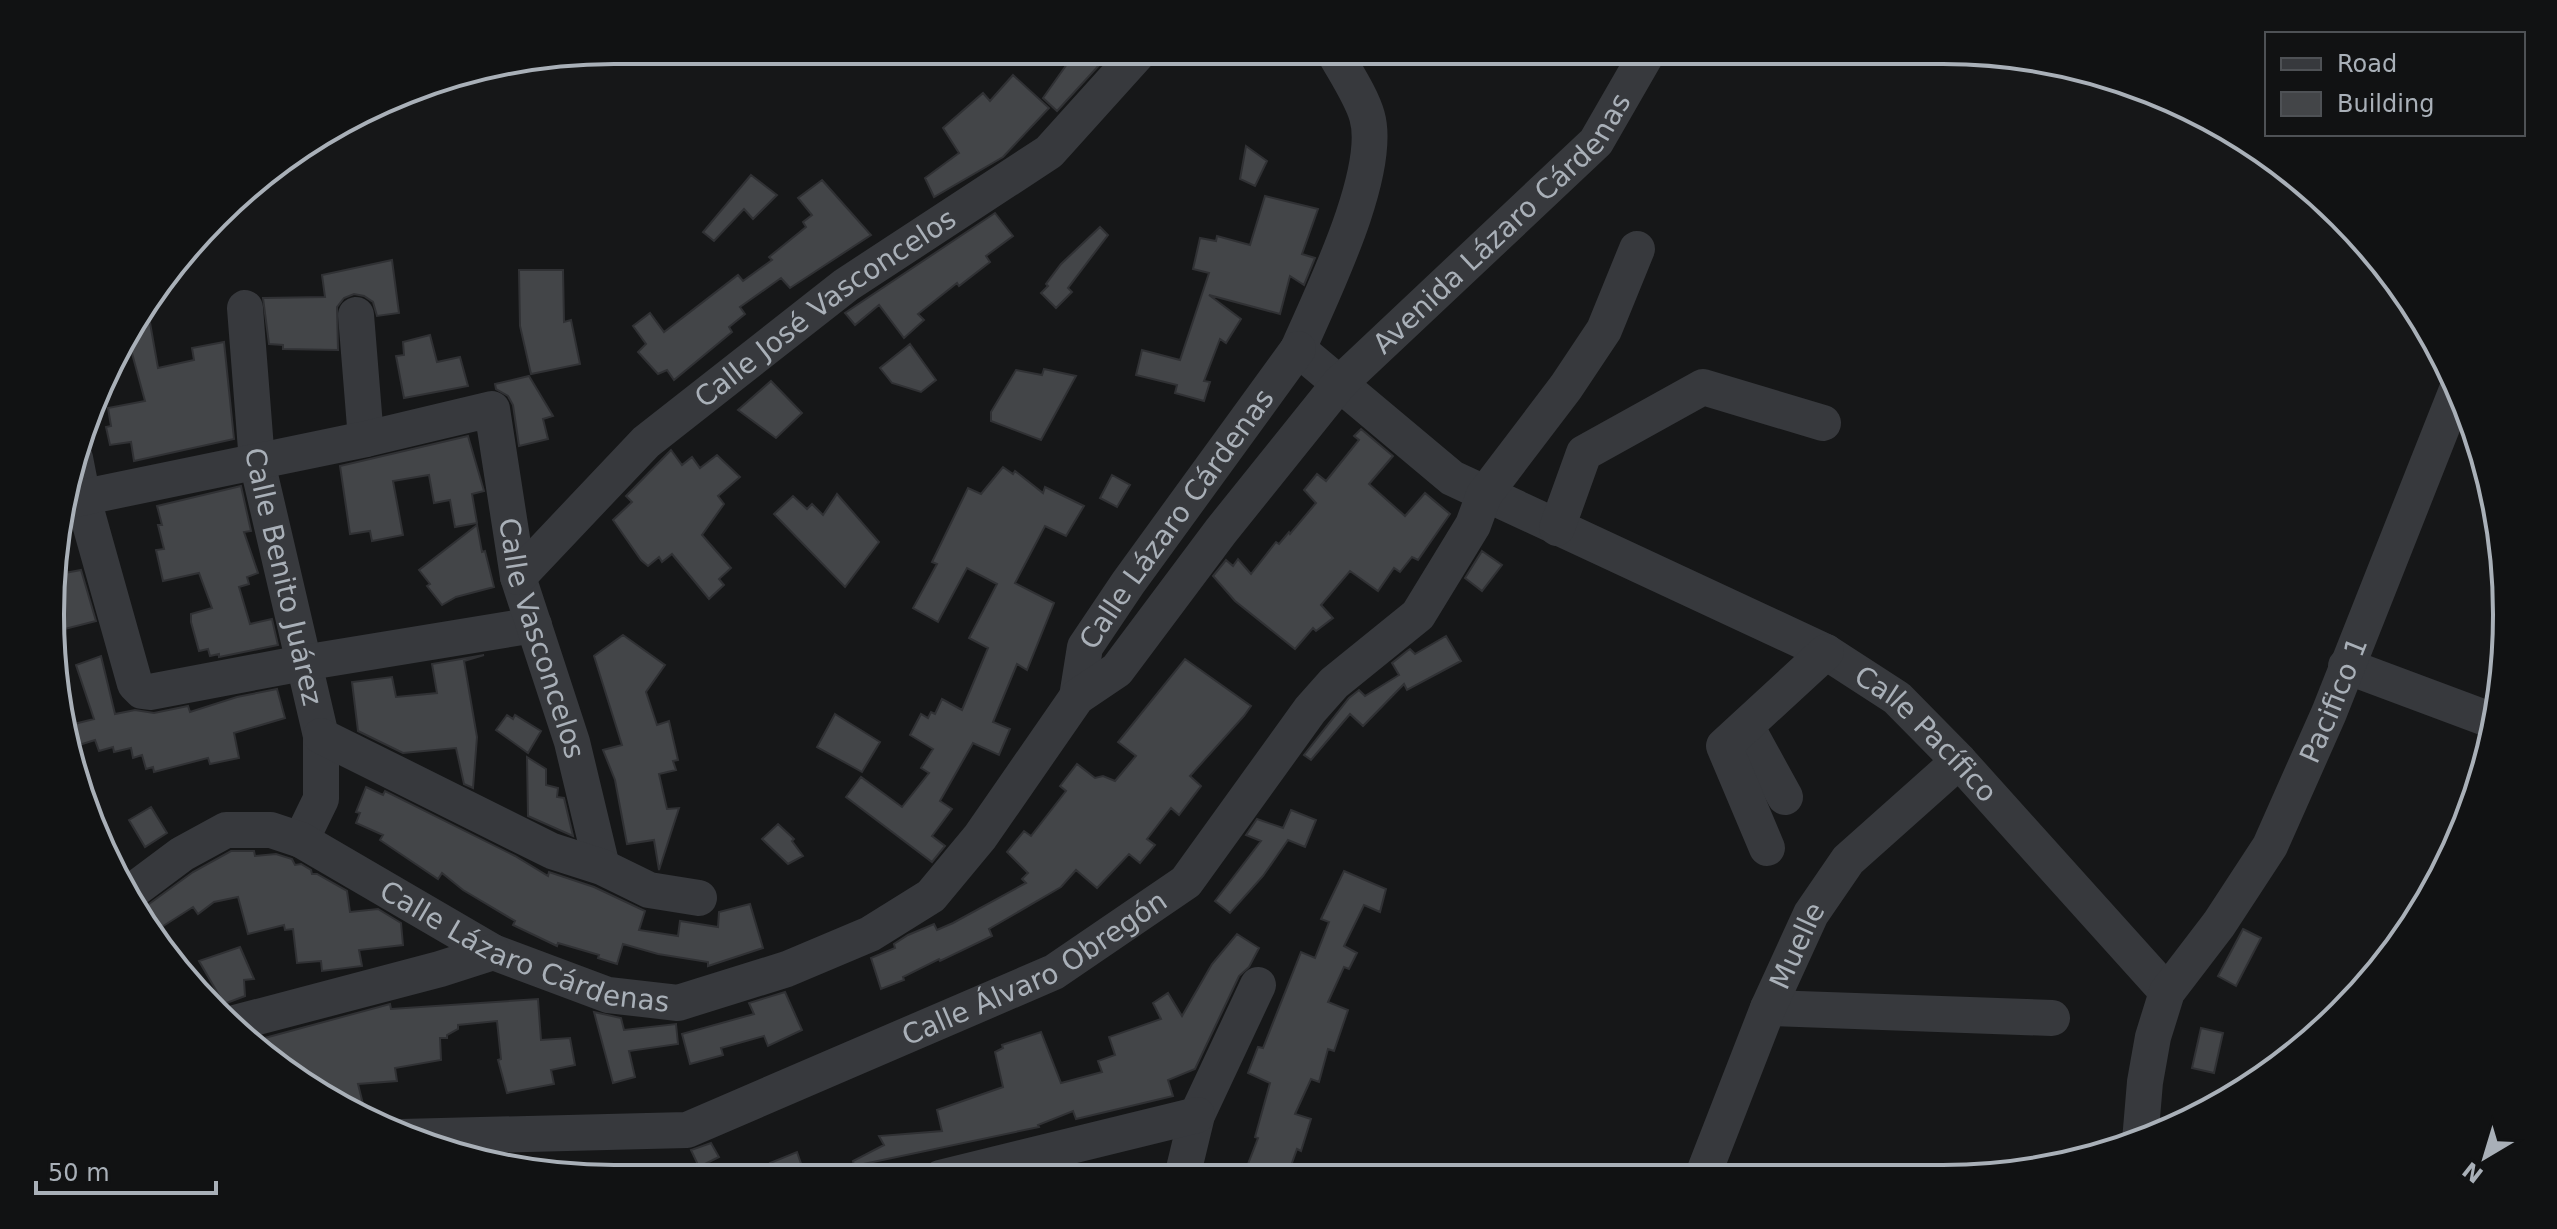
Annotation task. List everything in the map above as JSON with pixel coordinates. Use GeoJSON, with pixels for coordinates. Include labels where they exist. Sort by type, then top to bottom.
{"type":"FeatureCollection","features":[{"type":"Feature","properties":{"kind":"street","name":"Calle José Vasconcelos"},"geometry":{"type":"LineString","coordinates":[[518,577],[646,442],[846,285],[1049,152],[1128,64]]}},
{"type":"Feature","properties":{"kind":"street"},"geometry":{"type":"LineString","coordinates":[[1339,384],[1298,349],[1351,227],[1368,148],[1367,116],[1340,64]]}},
{"type":"Feature","properties":{"kind":"street","name":"Avenida Lázaro Cárdenas"},"geometry":{"type":"LineString","coordinates":[[1339,384],[1596,142],[1641,64]]}},
{"type":"Feature","properties":{"kind":"street","name":"Calle Álvaro Obregón"},"geometry":{"type":"LineString","coordinates":[[438,1136],[687,1130],[1054,972],[1186,882],[1310,710],[1334,683],[1418,615],[1473,525],[1484,495],[1566,387],[1604,330],[1637,249]]}},
{"type":"Feature","properties":{"kind":"street","name":"Calle Benito Juárez"},"geometry":{"type":"LineString","coordinates":[[245,308],[257,462],[321,736],[321,799],[301,840]]}},
{"type":"Feature","properties":{"kind":"street"},"geometry":{"type":"LineString","coordinates":[[77,500],[366,439],[356,315]]}},
{"type":"Feature","properties":{"kind":"street","name":"Calle Lázaro Cárdenas"},"geometry":{"type":"LineString","coordinates":[[1077,697],[1085,647],[1298,349]]}},
{"type":"Feature","properties":{"kind":"street","name":"Calle Lázaro Cárdenas"},"geometry":{"type":"LineString","coordinates":[[137,888],[182,854],[226,830],[271,830],[301,840],[493,952],[608,995],[678,1003],[787,969],[870,934],[931,896],[980,837],[1077,697],[1117,670],[1221,531],[1339,384]]}},
{"type":"Feature","properties":{"kind":"street","name":"Calle Pacífico"},"geometry":{"type":"LineString","coordinates":[[1339,384],[1452,478],[1826,652],[1897,698],[1959,761],[2167,992]]}},
{"type":"Feature","properties":{"kind":"street"},"geometry":{"type":"LineString","coordinates":[[1557,528],[1584,453],[1703,387],[1823,423]]}},
{"type":"Feature","properties":{"kind":"street","name":"Pacifico 1"},"geometry":{"type":"LineString","coordinates":[[2167,992],[2219,924],[2270,846],[2329,713],[2451,404]]}},
{"type":"Feature","properties":{"kind":"street","name":"Calle Vasconcelos"},"geometry":{"type":"LineString","coordinates":[[366,439],[492,409],[518,577],[572,742],[602,867]]}},
{"type":"Feature","properties":{"kind":"street"},"geometry":{"type":"LineString","coordinates":[[75,509],[135,684],[142,691],[534,625]]}},
{"type":"Feature","properties":{"kind":"street"},"geometry":{"type":"LineString","coordinates":[[1767,848],[1724,746],[1826,652]]}},
{"type":"Feature","properties":{"kind":"street"},"geometry":{"type":"LineString","coordinates":[[2346,666],[2483,717]]}},
{"type":"Feature","properties":{"kind":"street"},"geometry":{"type":"LineString","coordinates":[[1746,726],[1785,797]]}},
{"type":"Feature","properties":{"kind":"street"},"geometry":{"type":"LineString","coordinates":[[321,736],[552,851],[602,867],[649,890],[699,898]]}},
{"type":"Feature","properties":{"kind":"street","name":"Muelle"},"geometry":{"type":"LineString","coordinates":[[1707,1165],[1768,1008],[1811,914],[1848,860],[1959,761]]}},
{"type":"Feature","properties":{"kind":"street"},"geometry":{"type":"LineString","coordinates":[[244,1021],[493,952]]}},
{"type":"Feature","properties":{"kind":"street"},"geometry":{"type":"LineString","coordinates":[[1185,1165],[1197,1115],[1258,985]]}},
{"type":"Feature","properties":{"kind":"street"},"geometry":{"type":"LineString","coordinates":[[2141,1127],[2147,1067],[2167,992]]}},
{"type":"Feature","properties":{"kind":"street"},"geometry":{"type":"LineString","coordinates":[[1768,1008],[2052,1018]]}},
{"type":"Feature","properties":{"kind":"street"},"geometry":{"type":"LineString","coordinates":[[993,1165],[1197,1115]]}},
{"type":"Feature","properties":{"kind":"building"},"geometry":{"type":"Polygon","coordinates":[[[1067,64],[1100,64],[1057,111],[1043,98],[1067,64]]]}},
{"type":"Feature","properties":{"kind":"building"},"geometry":{"type":"Polygon","coordinates":[[[1013,75],[1049,108],[1003,157],[934,197],[925,178],[959,153],[943,128],[983,93],[990,101],[1013,75]]]}},
{"type":"Feature","properties":{"kind":"building"},"geometry":{"type":"Polygon","coordinates":[[[1246,146],[1267,161],[1255,186],[1240,179],[1246,146]]]}},
{"type":"Feature","properties":{"kind":"building"},"geometry":{"type":"Polygon","coordinates":[[[751,175],[777,195],[753,219],[744,209],[714,241],[703,232],[751,175]]]}},
{"type":"Feature","properties":{"kind":"building"},"geometry":{"type":"Polygon","coordinates":[[[822,180],[871,235],[790,288],[781,278],[740,307],[745,314],[729,327],[732,332],[674,380],[667,370],[658,374],[638,352],[646,344],[633,326],[650,313],[664,332],[738,275],[743,281],[772,260],[769,257],[806,227],[803,222],[812,215],[798,198],[822,180]]]}},
{"type":"Feature","properties":{"kind":"building"},"geometry":{"type":"Polygon","coordinates":[[[1265,196],[1318,209],[1302,254],[1315,258],[1304,285],[1290,276],[1280,314],[1209,295],[1241,319],[1226,343],[1220,339],[1204,381],[1210,382],[1204,401],[1175,393],[1177,385],[1136,375],[1142,350],[1180,360],[1209,273],[1193,269],[1200,238],[1216,241],[1217,236],[1250,245],[1265,196]]]}},
{"type":"Feature","properties":{"kind":"building"},"geometry":{"type":"Polygon","coordinates":[[[995,213],[1013,236],[986,256],[990,262],[918,314],[924,320],[904,338],[879,305],[855,325],[845,313],[995,213]]]}},
{"type":"Feature","properties":{"kind":"building"},"geometry":{"type":"Polygon","coordinates":[[[1100,227],[1108,235],[1068,288],[1072,292],[1056,308],[1041,293],[1061,264],[1100,227]]]}},
{"type":"Feature","properties":{"kind":"building"},"geometry":{"type":"Polygon","coordinates":[[[392,260],[399,313],[377,316],[373,302],[354,294],[344,298],[337,307],[338,350],[283,349],[283,345],[269,344],[263,298],[325,297],[322,275],[392,260]]]}},
{"type":"Feature","properties":{"kind":"building"},"geometry":{"type":"Polygon","coordinates":[[[519,270],[563,270],[564,322],[571,320],[580,364],[531,374],[520,326],[519,270]]]}},
{"type":"Feature","properties":{"kind":"building"},"geometry":{"type":"Polygon","coordinates":[[[150,321],[158,368],[194,360],[192,348],[224,342],[234,439],[134,461],[131,442],[110,445],[106,427],[111,426],[108,408],[145,401],[131,351],[150,321]]]}},
{"type":"Feature","properties":{"kind":"building"},"geometry":{"type":"Polygon","coordinates":[[[430,335],[437,362],[460,357],[468,386],[404,398],[396,356],[404,355],[403,342],[430,335]]]}},
{"type":"Feature","properties":{"kind":"building"},"geometry":{"type":"Polygon","coordinates":[[[910,344],[936,380],[921,392],[892,383],[880,368],[910,344]]]}},
{"type":"Feature","properties":{"kind":"building"},"geometry":{"type":"Polygon","coordinates":[[[1044,369],[1076,376],[1041,440],[991,421],[991,412],[1016,370],[1042,375],[1044,369]]]}},
{"type":"Feature","properties":{"kind":"building"},"geometry":{"type":"Polygon","coordinates":[[[529,376],[553,416],[543,419],[548,439],[519,446],[513,405],[508,396],[496,389],[495,384],[529,376]]]}},
{"type":"Feature","properties":{"kind":"building"},"geometry":{"type":"Polygon","coordinates":[[[771,381],[802,413],[776,438],[738,410],[771,381]]]}},
{"type":"Feature","properties":{"kind":"building"},"geometry":{"type":"Polygon","coordinates":[[[1361,429],[1393,456],[1369,484],[1405,516],[1425,493],[1450,514],[1418,560],[1412,557],[1400,572],[1394,568],[1378,591],[1350,571],[1321,605],[1333,618],[1316,631],[1313,628],[1295,649],[1235,601],[1213,576],[1226,560],[1233,566],[1238,559],[1251,574],[1276,542],[1279,544],[1290,534],[1316,503],[1304,490],[1317,474],[1326,481],[1359,440],[1354,436],[1361,429]]]}},
{"type":"Feature","properties":{"kind":"building"},"geometry":{"type":"Polygon","coordinates":[[[468,436],[484,491],[472,494],[477,523],[455,527],[450,500],[434,503],[429,475],[393,481],[403,535],[372,541],[370,531],[350,534],[340,466],[468,436]]]}},
{"type":"Feature","properties":{"kind":"building"},"geometry":{"type":"Polygon","coordinates":[[[671,450],[682,465],[692,457],[700,468],[717,455],[740,477],[718,496],[724,504],[702,535],[731,568],[719,579],[724,585],[709,599],[672,554],[662,562],[659,557],[648,566],[613,520],[632,502],[626,496],[671,450]]]}},
{"type":"Feature","properties":{"kind":"building"},"geometry":{"type":"Polygon","coordinates":[[[1003,467],[1013,474],[1015,471],[1043,493],[1045,487],[1084,506],[1066,536],[1045,526],[1015,583],[1054,603],[1027,670],[1017,664],[993,722],[1010,729],[999,755],[973,743],[940,801],[952,809],[932,836],[945,846],[932,862],[846,797],[861,777],[902,807],[929,773],[921,768],[933,749],[910,735],[921,714],[928,718],[931,712],[935,714],[942,699],[962,710],[988,648],[969,638],[997,584],[967,568],[938,622],[913,608],[937,564],[932,562],[968,488],[981,494],[1003,467]]]}},
{"type":"Feature","properties":{"kind":"building"},"geometry":{"type":"Polygon","coordinates":[[[1112,475],[1130,485],[1117,507],[1100,498],[1112,475]]]}},
{"type":"Feature","properties":{"kind":"building"},"geometry":{"type":"Polygon","coordinates":[[[241,486],[251,531],[244,532],[258,573],[247,577],[249,584],[239,587],[250,624],[272,619],[278,645],[219,657],[219,654],[210,656],[208,649],[199,651],[191,622],[191,614],[212,608],[199,573],[163,581],[156,550],[164,549],[157,506],[241,486]]]}},
{"type":"Feature","properties":{"kind":"building"},"geometry":{"type":"Polygon","coordinates":[[[837,494],[879,542],[845,587],[774,514],[793,496],[807,509],[812,504],[823,515],[837,494]]]}},
{"type":"Feature","properties":{"kind":"building"},"geometry":{"type":"Polygon","coordinates":[[[477,525],[494,587],[456,597],[442,605],[419,570],[477,525]]]}},
{"type":"Feature","properties":{"kind":"building"},"geometry":{"type":"Polygon","coordinates":[[[1482,551],[1502,565],[1482,591],[1465,578],[1482,551]]]}},
{"type":"Feature","properties":{"kind":"building"},"geometry":{"type":"Polygon","coordinates":[[[81,570],[96,621],[64,629],[66,573],[81,570]]]}},
{"type":"Feature","properties":{"kind":"building"},"geometry":{"type":"Polygon","coordinates":[[[623,635],[665,665],[646,692],[657,725],[669,721],[678,760],[673,761],[676,770],[659,774],[667,809],[679,808],[659,870],[654,840],[627,844],[615,780],[603,750],[622,745],[594,656],[623,635]]]}},
{"type":"Feature","properties":{"kind":"building"},"geometry":{"type":"Polygon","coordinates":[[[1446,636],[1461,661],[1407,690],[1404,684],[1363,726],[1350,714],[1311,760],[1304,755],[1349,698],[1359,690],[1365,696],[1399,675],[1392,663],[1410,649],[1415,654],[1446,636]]]}},
{"type":"Feature","properties":{"kind":"building"},"geometry":{"type":"Polygon","coordinates":[[[484,655],[464,661],[477,737],[473,788],[464,784],[456,748],[403,753],[358,731],[352,682],[392,677],[396,697],[437,693],[432,664],[484,655]]]}},
{"type":"Feature","properties":{"kind":"building"},"geometry":{"type":"Polygon","coordinates":[[[101,656],[115,714],[135,710],[154,713],[188,706],[190,712],[237,697],[277,689],[285,718],[234,733],[239,758],[210,764],[208,758],[154,772],[153,767],[146,769],[142,755],[133,758],[131,748],[114,752],[113,747],[99,751],[95,740],[80,745],[75,724],[94,719],[76,665],[101,656]]]}},
{"type":"Feature","properties":{"kind":"building"},"geometry":{"type":"Polygon","coordinates":[[[1185,659],[1251,706],[1190,776],[1201,786],[1179,815],[1171,808],[1147,839],[1155,845],[1140,863],[1129,854],[1097,888],[1076,870],[1061,887],[989,929],[992,936],[881,989],[871,958],[895,948],[894,944],[908,935],[934,924],[937,930],[953,923],[1026,883],[1022,879],[1028,873],[1007,852],[1024,831],[1031,836],[1066,791],[1060,786],[1077,764],[1095,778],[1103,776],[1115,781],[1136,756],[1118,742],[1185,659]]]}},
{"type":"Feature","properties":{"kind":"building"},"geometry":{"type":"Polygon","coordinates":[[[835,714],[880,742],[862,772],[817,747],[835,714]]]}},
{"type":"Feature","properties":{"kind":"building"},"geometry":{"type":"Polygon","coordinates":[[[507,715],[513,719],[515,715],[541,731],[528,753],[496,730],[507,715]]]}},
{"type":"Feature","properties":{"kind":"building"},"geometry":{"type":"Polygon","coordinates":[[[527,757],[546,769],[546,785],[558,788],[557,797],[564,798],[573,836],[528,816],[527,757]]]}},
{"type":"Feature","properties":{"kind":"building"},"geometry":{"type":"Polygon","coordinates":[[[366,787],[383,795],[385,791],[515,856],[548,876],[549,872],[594,887],[645,911],[639,930],[678,936],[680,921],[718,927],[719,912],[750,904],[763,948],[708,966],[708,962],[658,954],[623,944],[617,964],[598,958],[599,955],[558,943],[557,946],[513,925],[515,921],[463,890],[442,873],[438,879],[380,840],[383,835],[356,823],[360,813],[356,812],[366,787]]]}},
{"type":"Feature","properties":{"kind":"building"},"geometry":{"type":"Polygon","coordinates":[[[151,807],[167,833],[145,847],[129,820],[151,807]]]}},
{"type":"Feature","properties":{"kind":"building"},"geometry":{"type":"Polygon","coordinates":[[[1291,810],[1316,820],[1305,847],[1288,840],[1263,876],[1230,913],[1215,901],[1261,841],[1246,835],[1257,819],[1283,828],[1291,810]]]}},
{"type":"Feature","properties":{"kind":"building"},"geometry":{"type":"Polygon","coordinates":[[[778,824],[794,839],[792,841],[803,856],[788,864],[762,839],[778,824]]]}},
{"type":"Feature","properties":{"kind":"building"},"geometry":{"type":"Polygon","coordinates":[[[231,851],[254,851],[255,856],[276,854],[292,859],[295,865],[301,864],[312,874],[347,891],[350,912],[378,909],[401,923],[403,945],[359,950],[362,966],[322,971],[321,961],[297,963],[293,929],[285,930],[284,925],[248,934],[238,897],[214,902],[198,914],[193,907],[162,927],[148,905],[193,872],[231,851]]]}},
{"type":"Feature","properties":{"kind":"building"},"geometry":{"type":"Polygon","coordinates":[[[1344,871],[1386,889],[1380,912],[1364,905],[1344,946],[1357,953],[1349,969],[1344,967],[1328,1002],[1348,1010],[1334,1051],[1328,1049],[1319,1082],[1311,1079],[1295,1114],[1311,1119],[1301,1151],[1297,1149],[1291,1165],[1248,1165],[1258,1138],[1255,1137],[1270,1083],[1248,1073],[1258,1047],[1263,1048],[1301,952],[1315,958],[1329,922],[1321,919],[1344,871]]]}},
{"type":"Feature","properties":{"kind":"building"},"geometry":{"type":"Polygon","coordinates":[[[2243,929],[2261,938],[2236,986],[2218,976],[2243,929]]]}},
{"type":"Feature","properties":{"kind":"building"},"geometry":{"type":"Polygon","coordinates":[[[1237,934],[1259,948],[1249,967],[1239,976],[1195,1069],[1168,1080],[1173,1096],[1076,1119],[1073,1111],[1039,1127],[854,1165],[853,1161],[884,1145],[879,1136],[942,1131],[937,1110],[1003,1087],[995,1052],[1003,1048],[1002,1045],[1041,1032],[1061,1083],[1102,1072],[1098,1061],[1115,1055],[1109,1037],[1161,1019],[1153,1003],[1168,993],[1182,1016],[1212,964],[1237,934]]]}},
{"type":"Feature","properties":{"kind":"building"},"geometry":{"type":"Polygon","coordinates":[[[240,947],[254,979],[244,980],[245,996],[225,1004],[199,961],[240,947]]]}},
{"type":"Feature","properties":{"kind":"building"},"geometry":{"type":"Polygon","coordinates":[[[785,992],[802,1030],[768,1046],[764,1036],[721,1048],[723,1055],[690,1064],[682,1034],[754,1014],[749,1003],[785,992]]]}},
{"type":"Feature","properties":{"kind":"building"},"geometry":{"type":"Polygon","coordinates":[[[538,999],[541,1040],[570,1038],[575,1065],[551,1070],[554,1084],[507,1093],[498,1060],[501,1059],[497,1021],[458,1025],[458,1029],[447,1038],[440,1038],[441,1060],[395,1068],[397,1081],[358,1084],[363,1104],[309,1072],[264,1038],[390,1004],[391,1009],[538,999]]]}},
{"type":"Feature","properties":{"kind":"building"},"geometry":{"type":"Polygon","coordinates":[[[594,1012],[621,1018],[624,1030],[676,1024],[678,1044],[629,1051],[635,1077],[613,1083],[594,1012]]]}},
{"type":"Feature","properties":{"kind":"building"},"geometry":{"type":"Polygon","coordinates":[[[2201,1028],[2223,1033],[2214,1073],[2192,1068],[2201,1028]]]}},
{"type":"Feature","properties":{"kind":"building"},"geometry":{"type":"Polygon","coordinates":[[[711,1143],[719,1157],[698,1165],[691,1150],[711,1143]]]}},
{"type":"Feature","properties":{"kind":"building"},"geometry":{"type":"Polygon","coordinates":[[[797,1152],[802,1165],[771,1165],[797,1152]]]}}]}
